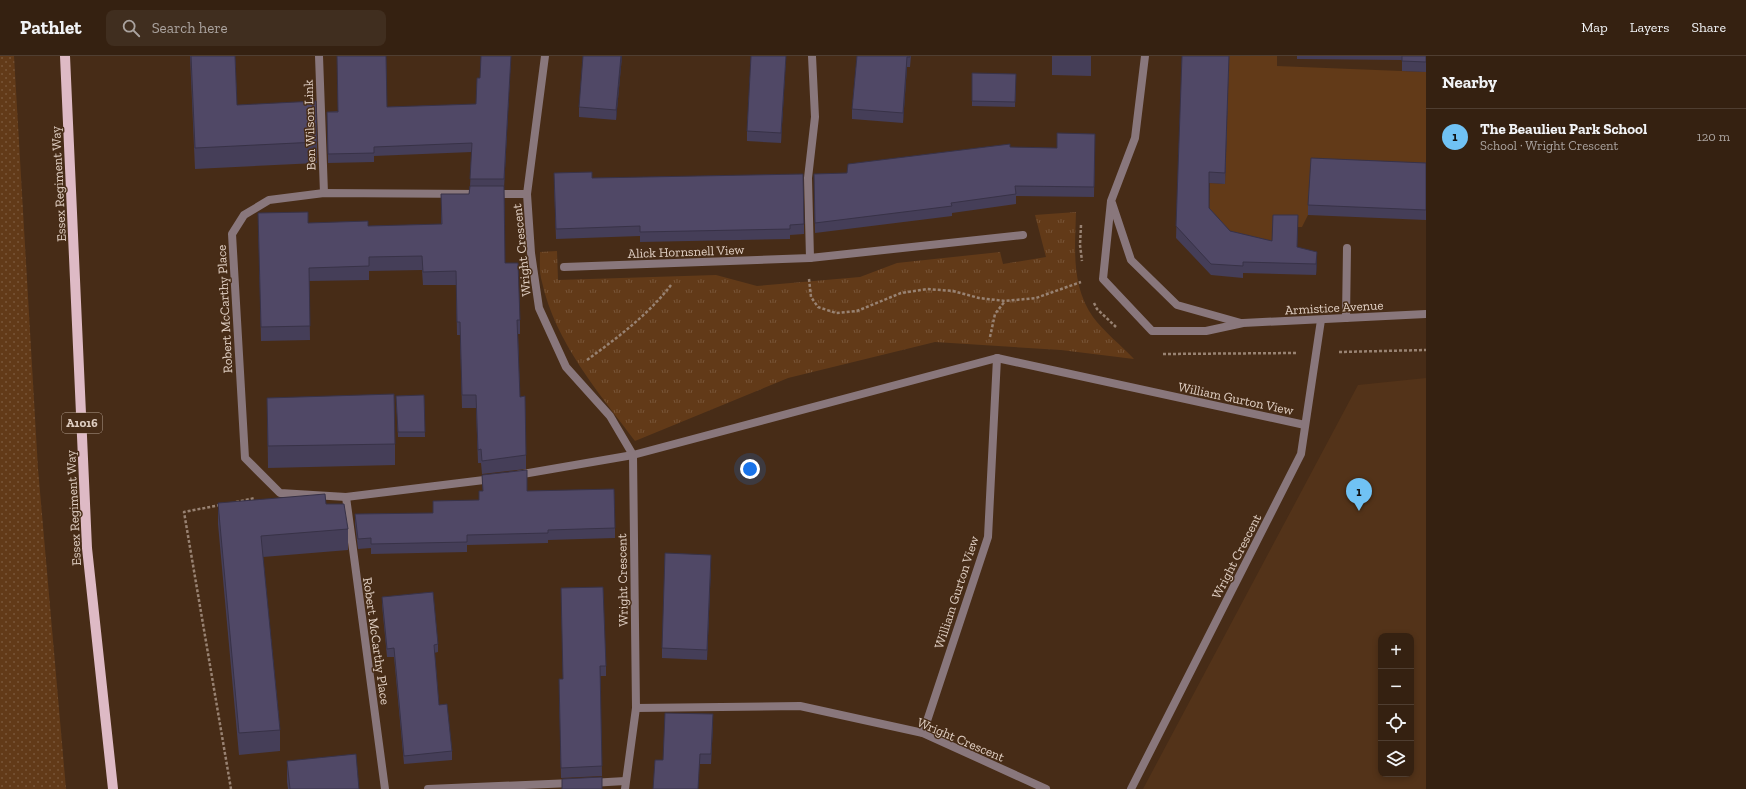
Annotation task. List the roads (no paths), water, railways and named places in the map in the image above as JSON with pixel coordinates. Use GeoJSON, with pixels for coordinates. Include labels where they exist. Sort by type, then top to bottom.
{"type":"FeatureCollection","features":[{"type":"Feature","properties":{"kind":"main road","name":"Essex Regiment Way"},"geometry":{"type":"LineString","coordinates":[[65,56],[87,548],[113,789]]}},
{"type":"Feature","properties":{"kind":"street","name":"Ben Wilson Link"},"geometry":{"type":"LineString","coordinates":[[319,56],[324,193]]}},
{"type":"Feature","properties":{"kind":"street","name":"Wright Crescent"},"geometry":{"type":"LineString","coordinates":[[545,56],[527,194],[531,254],[540,308],[566,366],[610,416],[633,456],[636,708],[800,706],[923,733],[1046,789]]}},
{"type":"Feature","properties":{"kind":"street"},"geometry":{"type":"LineString","coordinates":[[810,258],[808,178],[815,117],[812,56]]}},
{"type":"Feature","properties":{"kind":"street","name":"Armistice Avenue"},"geometry":{"type":"LineString","coordinates":[[1145,56],[1135,138],[1111,201],[1103,279],[1152,331],[1206,331],[1243,323],[1426,314]]}},
{"type":"Feature","properties":{"kind":"street","name":"Robert McCarthy Place"},"geometry":{"type":"LineString","coordinates":[[385,789],[346,497],[280,493],[244,458],[232,234],[244,214],[269,200],[324,193],[527,194]]}},
{"type":"Feature","properties":{"kind":"street","name":"Armistice Avenue"},"geometry":{"type":"LineString","coordinates":[[1111,201],[1131,260],[1177,304],[1243,323]]}},
{"type":"Feature","properties":{"kind":"street","name":"Alick Hornsnell View"},"geometry":{"type":"LineString","coordinates":[[564,267],[810,258],[1023,235]]}},
{"type":"Feature","properties":{"kind":"street"},"geometry":{"type":"LineString","coordinates":[[1346,318],[1347,248]]}},
{"type":"Feature","properties":{"kind":"street","name":"Wright Crescent"},"geometry":{"type":"LineString","coordinates":[[1131,789],[1301,454],[1321,320]]}},
{"type":"Feature","properties":{"kind":"street","name":"William Gurton View"},"geometry":{"type":"LineString","coordinates":[[633,456],[997,358],[1305,425]]}},
{"type":"Feature","properties":{"kind":"street","name":"William Gurton View"},"geometry":{"type":"LineString","coordinates":[[923,733],[988,537],[997,358]]}},
{"type":"Feature","properties":{"kind":"street"},"geometry":{"type":"LineString","coordinates":[[346,497],[545,472],[633,456]]}},
{"type":"Feature","properties":{"kind":"street"},"geometry":{"type":"LineString","coordinates":[[428,789],[581,783],[625,785],[636,708]]}},
{"type":"Feature","properties":{"kind":"place","name":"The Beaulieu Park School"},"geometry":{"type":"Point","coordinates":[1359,511]}}]}
